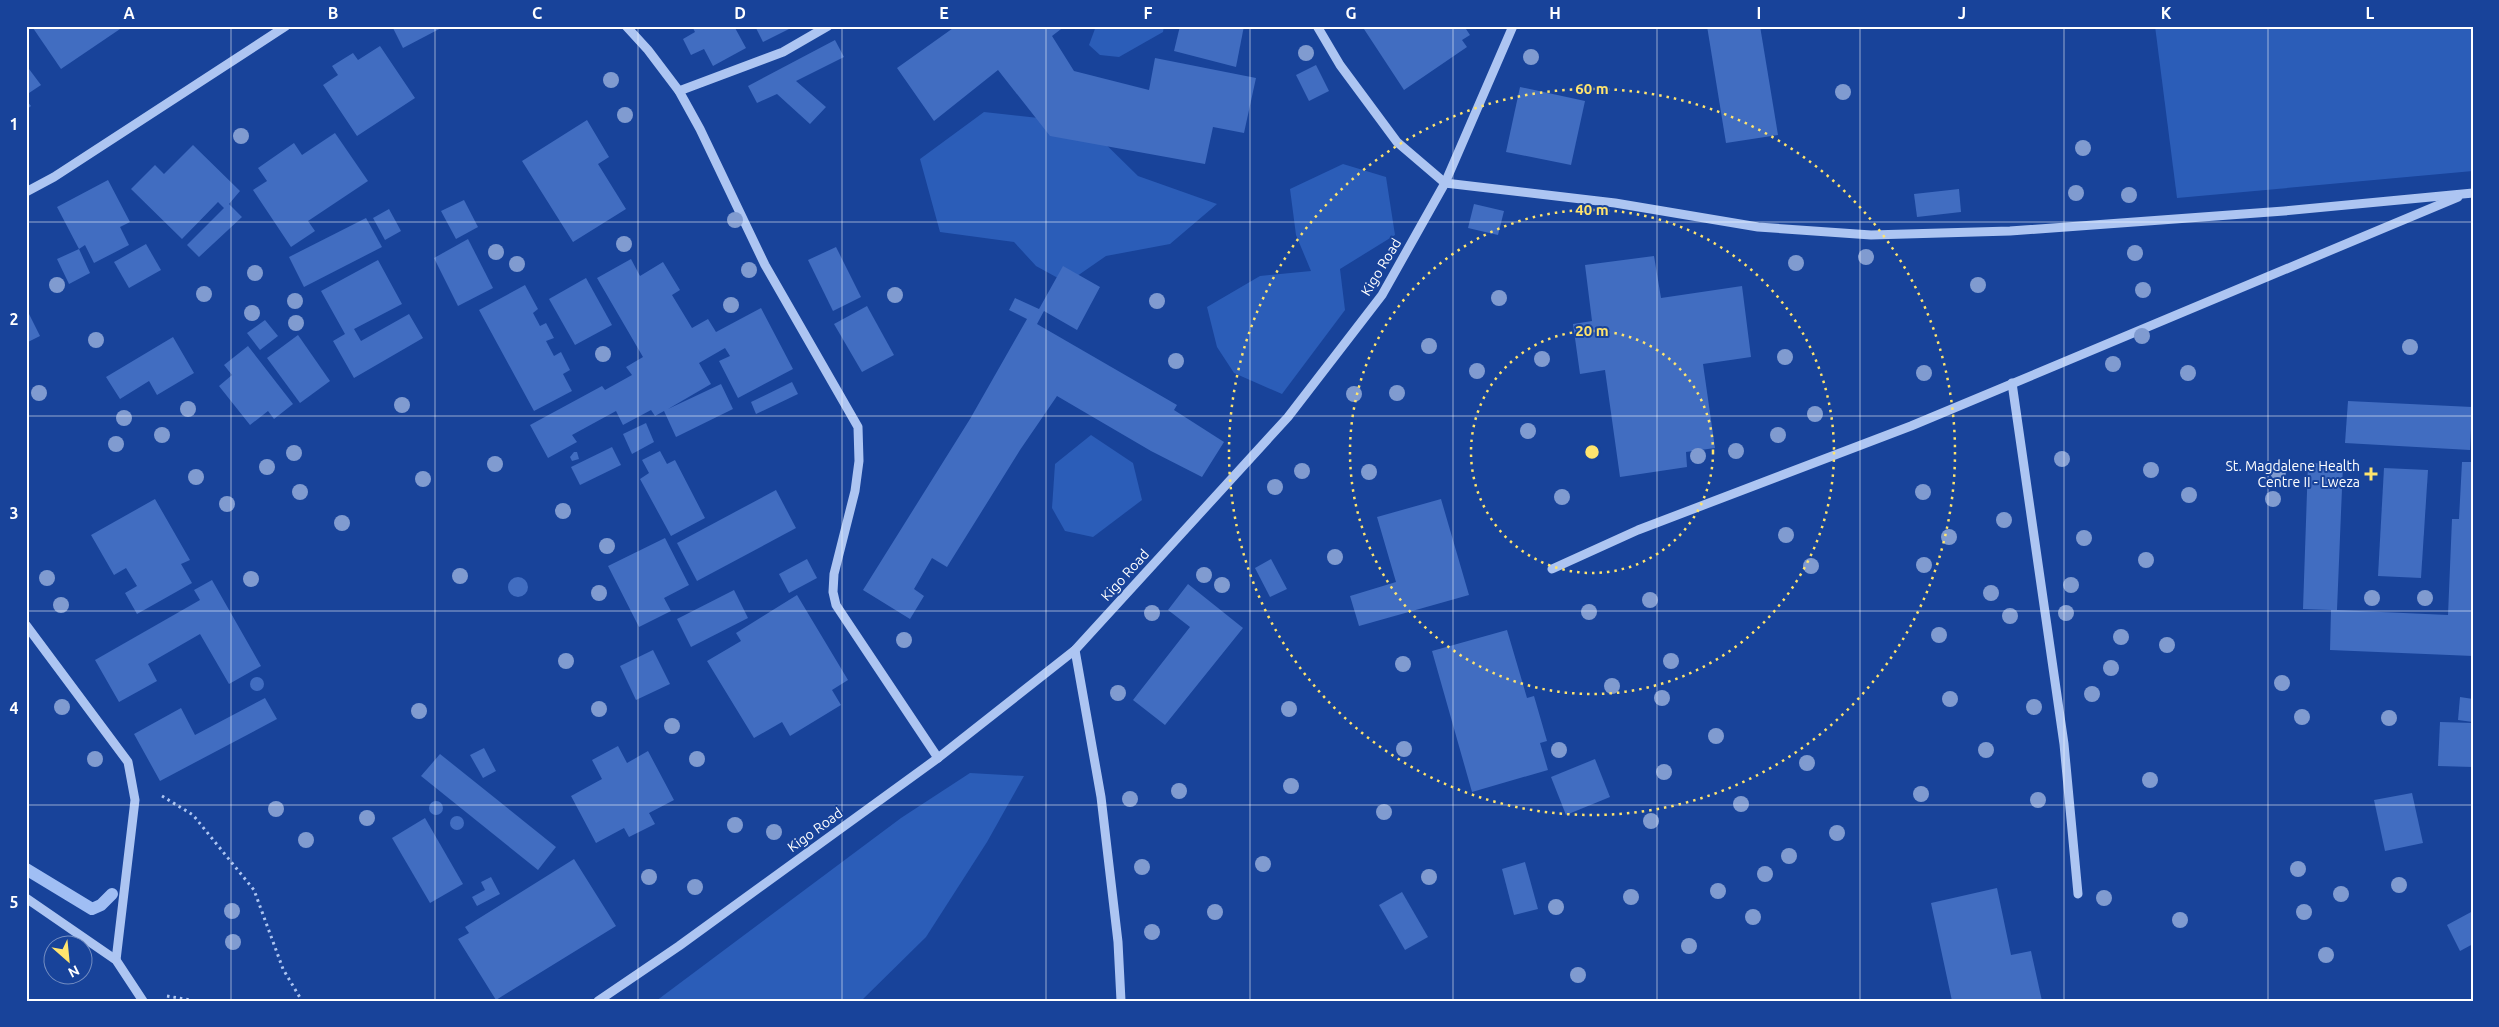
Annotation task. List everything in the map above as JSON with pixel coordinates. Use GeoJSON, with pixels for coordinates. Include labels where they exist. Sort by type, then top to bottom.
{"type":"FeatureCollection","features":[{"type":"Feature","properties":{"kind":"street"},"geometry":{"type":"LineString","coordinates":[[26,192],[54,176],[286,26]]}},
{"type":"Feature","properties":{"kind":"street"},"geometry":{"type":"LineString","coordinates":[[626,26],[648,50],[679,90],[700,129],[765,265],[858,428],[859,461],[854,491],[834,574],[833,592],[836,605],[938,758]]}},
{"type":"Feature","properties":{"kind":"street"},"geometry":{"type":"LineString","coordinates":[[679,90],[783,52],[828,26]]}},
{"type":"Feature","properties":{"kind":"street"},"geometry":{"type":"LineString","coordinates":[[1317,26],[1340,65],[1397,142],[1445,183],[1615,203],[1758,227],[1871,235],[2010,231],[2284,211],[2470,193]]}},
{"type":"Feature","properties":{"kind":"street","name":"Kigo Road"},"geometry":{"type":"LineString","coordinates":[[598,1001],[678,946],[938,758],[1075,650],[1288,417],[1382,296],[1445,183],[1513,26]]}},
{"type":"Feature","properties":{"kind":"street"},"geometry":{"type":"LineString","coordinates":[[1552,569],[1638,530],[1911,426],[2470,193]]}},
{"type":"Feature","properties":{"kind":"street"},"geometry":{"type":"LineString","coordinates":[[2012,383],[2064,744],[2078,894]]}},
{"type":"Feature","properties":{"kind":"street"},"geometry":{"type":"LineString","coordinates":[[26,625],[128,762],[135,800],[116,960]]}},
{"type":"Feature","properties":{"kind":"street"},"geometry":{"type":"LineString","coordinates":[[1075,650],[1101,797],[1118,942],[1121,1001]]}},
{"type":"Feature","properties":{"kind":"street"},"geometry":{"type":"LineString","coordinates":[[26,898],[116,960],[143,1001]]}},
{"type":"Feature","properties":{"kind":"path"},"geometry":{"type":"LineString","coordinates":[[135,800],[152,790],[193,815],[254,890],[283,969],[302,1001]]}},
{"type":"Feature","properties":{"kind":"shaded area"},"geometry":{"type":"Polygon","coordinates":[[[1096,26],[1164,26],[1163,32],[1119,57],[1100,55],[1089,45],[1096,26]]]}},
{"type":"Feature","properties":{"kind":"shaded area"},"geometry":{"type":"Polygon","coordinates":[[[2155,26],[2473,26],[2473,171],[2177,198],[2155,26]]]}},
{"type":"Feature","properties":{"kind":"shaded area"},"geometry":{"type":"Polygon","coordinates":[[[984,112],[1084,123],[1138,176],[1217,204],[1170,244],[1106,256],[1067,283],[1036,266],[1014,242],[940,232],[920,159],[984,112]]]}},
{"type":"Feature","properties":{"kind":"shaded area"},"geometry":{"type":"Polygon","coordinates":[[[1343,164],[1386,177],[1395,235],[1340,269],[1345,310],[1282,394],[1234,373],[1217,347],[1207,307],[1260,276],[1311,271],[1296,235],[1290,189],[1343,164]]]}},
{"type":"Feature","properties":{"kind":"shaded area"},"geometry":{"type":"Polygon","coordinates":[[[1091,435],[1133,463],[1142,500],[1093,537],[1065,531],[1052,508],[1055,464],[1091,435]]]}},
{"type":"Feature","properties":{"kind":"shaded area"},"geometry":{"type":"Polygon","coordinates":[[[970,773],[1024,776],[987,842],[926,937],[861,1001],[656,1001],[901,818],[970,773]]]}},
{"type":"Feature","properties":{"kind":"building"},"geometry":{"type":"Polygon","coordinates":[[[36,26],[123,27],[61,69],[33,28],[36,26]]]}},
{"type":"Feature","properties":{"kind":"building"},"geometry":{"type":"Polygon","coordinates":[[[392,26],[445,26],[403,48],[392,26]]]}},
{"type":"Feature","properties":{"kind":"building"},"geometry":{"type":"Polygon","coordinates":[[[692,26],[734,26],[746,48],[713,66],[704,49],[691,55],[683,39],[695,32],[692,26]]]}},
{"type":"Feature","properties":{"kind":"building"},"geometry":{"type":"Polygon","coordinates":[[[755,26],[795,26],[763,42],[755,26]]]}},
{"type":"Feature","properties":{"kind":"building"},"geometry":{"type":"Polygon","coordinates":[[[956,26],[1065,26],[1052,36],[1074,71],[1149,90],[1155,58],[1256,78],[1244,133],[1213,127],[1205,164],[1050,136],[998,70],[934,121],[897,68],[956,26]]]}},
{"type":"Feature","properties":{"kind":"building"},"geometry":{"type":"Polygon","coordinates":[[[1180,26],[1244,26],[1236,67],[1174,51],[1180,26]]]}},
{"type":"Feature","properties":{"kind":"building"},"geometry":{"type":"Polygon","coordinates":[[[1362,26],[1464,26],[1470,35],[1462,40],[1467,47],[1404,90],[1362,26]]]}},
{"type":"Feature","properties":{"kind":"building"},"geometry":{"type":"Polygon","coordinates":[[[1707,26],[1760,26],[1778,135],[1726,143],[1707,26]]]}},
{"type":"Feature","properties":{"kind":"building"},"geometry":{"type":"Polygon","coordinates":[[[835,40],[844,57],[796,81],[826,107],[810,124],[777,94],[757,103],[748,86],[835,40]]]}},
{"type":"Feature","properties":{"kind":"building"},"geometry":{"type":"Polygon","coordinates":[[[380,46],[415,98],[357,136],[323,85],[338,75],[332,66],[353,53],[358,60],[380,46]]]}},
{"type":"Feature","properties":{"kind":"building"},"geometry":{"type":"Polygon","coordinates":[[[26,65],[41,85],[26,95],[26,65]]]}},
{"type":"Feature","properties":{"kind":"building"},"geometry":{"type":"Polygon","coordinates":[[[1316,65],[1329,91],[1309,101],[1296,75],[1316,65]]]}},
{"type":"Feature","properties":{"kind":"building"},"geometry":{"type":"Polygon","coordinates":[[[1520,87],[1585,101],[1571,165],[1506,152],[1520,87]]]}},
{"type":"Feature","properties":{"kind":"building"},"geometry":{"type":"Polygon","coordinates":[[[26,100],[31,106],[26,110],[26,100]]]}},
{"type":"Feature","properties":{"kind":"building"},"geometry":{"type":"Polygon","coordinates":[[[587,120],[609,157],[598,164],[626,209],[573,242],[522,161],[587,120]]]}},
{"type":"Feature","properties":{"kind":"building"},"geometry":{"type":"Polygon","coordinates":[[[335,133],[368,181],[308,221],[315,231],[291,247],[253,190],[267,181],[258,168],[294,143],[302,155],[335,133]]]}},
{"type":"Feature","properties":{"kind":"building"},"geometry":{"type":"Polygon","coordinates":[[[193,145],[240,191],[229,204],[242,217],[199,257],[187,245],[224,208],[218,202],[182,239],[131,189],[155,165],[164,174],[193,145]]]}},
{"type":"Feature","properties":{"kind":"building"},"geometry":{"type":"Polygon","coordinates":[[[108,180],[130,222],[120,227],[129,245],[94,263],[85,245],[79,249],[57,207],[108,180]]]}},
{"type":"Feature","properties":{"kind":"building"},"geometry":{"type":"Polygon","coordinates":[[[1959,189],[1961,212],[1917,217],[1914,194],[1959,189]]]}},
{"type":"Feature","properties":{"kind":"building"},"geometry":{"type":"Polygon","coordinates":[[[464,200],[478,227],[456,239],[441,211],[464,200]]]}},
{"type":"Feature","properties":{"kind":"building"},"geometry":{"type":"Polygon","coordinates":[[[1474,204],[1504,211],[1498,235],[1468,228],[1474,204]]]}},
{"type":"Feature","properties":{"kind":"building"},"geometry":{"type":"Polygon","coordinates":[[[389,209],[401,231],[385,240],[373,218],[389,209]]]}},
{"type":"Feature","properties":{"kind":"building"},"geometry":{"type":"Polygon","coordinates":[[[366,218],[382,247],[304,287],[289,257],[366,218]]]}},
{"type":"Feature","properties":{"kind":"building"},"geometry":{"type":"Polygon","coordinates":[[[468,239],[493,288],[458,306],[434,258],[468,239]]]}},
{"type":"Feature","properties":{"kind":"building"},"geometry":{"type":"Polygon","coordinates":[[[146,244],[161,270],[129,288],[114,262],[146,244]]]}},
{"type":"Feature","properties":{"kind":"building"},"geometry":{"type":"Polygon","coordinates":[[[836,247],[861,297],[833,311],[808,260],[836,247]]]}},
{"type":"Feature","properties":{"kind":"building"},"geometry":{"type":"Polygon","coordinates":[[[79,249],[90,273],[69,284],[57,259],[79,249]]]}},
{"type":"Feature","properties":{"kind":"building"},"geometry":{"type":"Polygon","coordinates":[[[1654,256],[1661,298],[1742,286],[1751,357],[1703,364],[1715,448],[1686,452],[1687,467],[1620,477],[1605,370],[1580,374],[1573,324],[1592,321],[1585,265],[1654,256]]]}},
{"type":"Feature","properties":{"kind":"building"},"geometry":{"type":"Polygon","coordinates":[[[631,259],[640,276],[663,262],[680,290],[672,295],[692,328],[708,319],[716,332],[761,308],[793,369],[738,398],[719,361],[730,356],[725,348],[699,363],[711,384],[668,409],[721,384],[733,409],[676,437],[664,411],[655,416],[651,410],[623,425],[616,411],[572,435],[577,442],[548,458],[530,425],[602,386],[605,390],[632,375],[626,367],[643,357],[597,278],[631,259]]]}},
{"type":"Feature","properties":{"kind":"building"},"geometry":{"type":"Polygon","coordinates":[[[378,260],[402,304],[354,329],[361,341],[409,314],[423,338],[354,378],[333,341],[345,334],[321,291],[378,260]]]}},
{"type":"Feature","properties":{"kind":"building"},"geometry":{"type":"Polygon","coordinates":[[[1063,266],[1100,287],[1077,330],[1044,311],[1037,324],[1177,405],[1174,410],[1224,442],[1202,477],[1151,451],[1057,396],[1020,450],[947,567],[932,558],[914,589],[924,596],[910,619],[863,590],[970,419],[1027,319],[1009,310],[1015,298],[1039,309],[1063,266]]]}},
{"type":"Feature","properties":{"kind":"building"},"geometry":{"type":"Polygon","coordinates":[[[586,278],[612,325],[575,345],[549,299],[586,278]]]}},
{"type":"Feature","properties":{"kind":"building"},"geometry":{"type":"Polygon","coordinates":[[[525,285],[538,309],[533,313],[540,326],[546,323],[554,338],[546,341],[554,356],[561,352],[570,370],[563,374],[572,391],[534,411],[479,310],[525,285]]]}},
{"type":"Feature","properties":{"kind":"building"},"geometry":{"type":"Polygon","coordinates":[[[867,306],[894,355],[862,372],[834,324],[867,306]]]}},
{"type":"Feature","properties":{"kind":"building"},"geometry":{"type":"Polygon","coordinates":[[[26,308],[40,336],[26,343],[26,308]]]}},
{"type":"Feature","properties":{"kind":"building"},"geometry":{"type":"Polygon","coordinates":[[[265,320],[278,336],[260,350],[247,333],[265,320]]]}},
{"type":"Feature","properties":{"kind":"building"},"geometry":{"type":"Polygon","coordinates":[[[298,335],[330,381],[300,403],[267,358],[298,335]]]}},
{"type":"Feature","properties":{"kind":"building"},"geometry":{"type":"Polygon","coordinates":[[[173,337],[194,373],[157,395],[149,381],[120,399],[106,377],[173,337]]]}},
{"type":"Feature","properties":{"kind":"building"},"geometry":{"type":"Polygon","coordinates":[[[248,346],[293,404],[274,419],[268,411],[250,425],[219,386],[232,375],[224,365],[248,346]]]}},
{"type":"Feature","properties":{"kind":"building"},"geometry":{"type":"Polygon","coordinates":[[[792,382],[798,394],[756,414],[751,402],[792,382]]]}},
{"type":"Feature","properties":{"kind":"building"},"geometry":{"type":"Polygon","coordinates":[[[2348,401],[2472,407],[2470,450],[2345,443],[2348,401]]]}},
{"type":"Feature","properties":{"kind":"building"},"geometry":{"type":"Polygon","coordinates":[[[646,423],[654,442],[632,454],[623,434],[646,423]]]}},
{"type":"Feature","properties":{"kind":"building"},"geometry":{"type":"Polygon","coordinates":[[[612,447],[621,465],[580,485],[571,467],[612,447]]]}},
{"type":"Feature","properties":{"kind":"building"},"geometry":{"type":"Polygon","coordinates":[[[660,451],[667,464],[675,460],[705,518],[671,536],[640,479],[649,473],[642,460],[660,451]]]}},
{"type":"Feature","properties":{"kind":"building"},"geometry":{"type":"Polygon","coordinates":[[[574,452],[577,452],[579,459],[572,461],[570,457],[574,452]]]}},
{"type":"Feature","properties":{"kind":"building"},"geometry":{"type":"Polygon","coordinates":[[[2462,462],[2473,462],[2473,656],[2330,650],[2331,610],[2303,609],[2308,463],[2343,464],[2337,610],[2448,615],[2452,519],[2459,519],[2462,462]]]}},
{"type":"Feature","properties":{"kind":"building"},"geometry":{"type":"Polygon","coordinates":[[[2384,468],[2428,470],[2421,578],[2378,576],[2384,468]]]}},
{"type":"Feature","properties":{"kind":"building"},"geometry":{"type":"Polygon","coordinates":[[[776,490],[796,528],[697,581],[677,543],[776,490]]]}},
{"type":"Feature","properties":{"kind":"building"},"geometry":{"type":"Polygon","coordinates":[[[155,499],[190,560],[181,564],[192,583],[137,614],[125,593],[137,586],[126,568],[114,575],[91,535],[155,499]]]}},
{"type":"Feature","properties":{"kind":"building"},"geometry":{"type":"Polygon","coordinates":[[[1441,499],[1469,595],[1359,626],[1350,596],[1396,582],[1377,517],[1441,499]]]}},
{"type":"Feature","properties":{"kind":"building"},"geometry":{"type":"Polygon","coordinates":[[[665,538],[689,585],[664,598],[671,611],[639,627],[608,566],[665,538]]]}},
{"type":"Feature","properties":{"kind":"building"},"geometry":{"type":"Polygon","coordinates":[[[807,559],[817,578],[789,593],[779,574],[807,559]]]}},
{"type":"Feature","properties":{"kind":"building"},"geometry":{"type":"Polygon","coordinates":[[[1271,559],[1287,589],[1270,597],[1255,568],[1271,559]]]}},
{"type":"Feature","properties":{"kind":"building"},"geometry":{"type":"Polygon","coordinates":[[[518,577],[525,580],[528,587],[525,594],[518,597],[511,594],[508,587],[511,580],[518,577]]]}},
{"type":"Feature","properties":{"kind":"building"},"geometry":{"type":"Polygon","coordinates":[[[212,580],[261,666],[229,684],[200,634],[148,664],[157,681],[119,702],[95,660],[200,600],[194,590],[212,580]]]}},
{"type":"Feature","properties":{"kind":"building"},"geometry":{"type":"Polygon","coordinates":[[[1188,584],[1243,628],[1165,725],[1133,700],[1190,627],[1168,610],[1188,584]]]}},
{"type":"Feature","properties":{"kind":"building"},"geometry":{"type":"Polygon","coordinates":[[[734,590],[748,618],[691,647],[677,619],[734,590]]]}},
{"type":"Feature","properties":{"kind":"building"},"geometry":{"type":"Polygon","coordinates":[[[797,595],[848,680],[832,690],[841,705],[790,736],[782,722],[754,738],[707,661],[741,641],[736,633],[797,595]]]}},
{"type":"Feature","properties":{"kind":"building"},"geometry":{"type":"Polygon","coordinates":[[[1507,630],[1527,698],[1534,696],[1547,741],[1540,743],[1548,770],[1472,792],[1432,651],[1507,630]]]}},
{"type":"Feature","properties":{"kind":"building"},"geometry":{"type":"Polygon","coordinates":[[[653,650],[670,684],[636,700],[620,666],[653,650]]]}},
{"type":"Feature","properties":{"kind":"building"},"geometry":{"type":"Polygon","coordinates":[[[257,677],[262,679],[264,684],[262,689],[257,691],[252,689],[250,684],[252,679],[257,677]]]}},
{"type":"Feature","properties":{"kind":"building"},"geometry":{"type":"Polygon","coordinates":[[[2460,697],[2473,699],[2473,722],[2458,720],[2460,697]]]}},
{"type":"Feature","properties":{"kind":"building"},"geometry":{"type":"Polygon","coordinates":[[[265,698],[277,719],[160,781],[134,734],[181,708],[195,735],[265,698]]]}},
{"type":"Feature","properties":{"kind":"building"},"geometry":{"type":"Polygon","coordinates":[[[2440,722],[2473,723],[2473,767],[2438,766],[2440,722]]]}},
{"type":"Feature","properties":{"kind":"building"},"geometry":{"type":"Polygon","coordinates":[[[618,746],[627,763],[648,751],[674,800],[649,813],[655,824],[629,837],[624,828],[596,843],[571,796],[602,779],[592,760],[618,746]]]}},
{"type":"Feature","properties":{"kind":"building"},"geometry":{"type":"Polygon","coordinates":[[[484,748],[496,771],[483,778],[470,755],[484,748]]]}},
{"type":"Feature","properties":{"kind":"building"},"geometry":{"type":"Polygon","coordinates":[[[440,754],[556,847],[538,870],[421,776],[440,754]]]}},
{"type":"Feature","properties":{"kind":"building"},"geometry":{"type":"Polygon","coordinates":[[[1595,759],[1610,797],[1566,815],[1551,777],[1595,759]]]}},
{"type":"Feature","properties":{"kind":"building"},"geometry":{"type":"Polygon","coordinates":[[[2412,793],[2423,843],[2385,851],[2374,800],[2412,793]]]}},
{"type":"Feature","properties":{"kind":"building"},"geometry":{"type":"Polygon","coordinates":[[[436,801],[441,803],[443,808],[441,813],[436,815],[431,813],[429,808],[431,803],[436,801]]]}},
{"type":"Feature","properties":{"kind":"building"},"geometry":{"type":"Polygon","coordinates":[[[457,816],[462,818],[464,823],[462,828],[457,830],[452,828],[450,823],[452,818],[457,816]]]}},
{"type":"Feature","properties":{"kind":"building"},"geometry":{"type":"Polygon","coordinates":[[[425,818],[463,884],[430,903],[392,838],[425,818]]]}},
{"type":"Feature","properties":{"kind":"building"},"geometry":{"type":"Polygon","coordinates":[[[574,859],[616,926],[496,1000],[458,939],[469,933],[465,927],[574,859]]]}},
{"type":"Feature","properties":{"kind":"building"},"geometry":{"type":"Polygon","coordinates":[[[1525,862],[1538,909],[1514,915],[1502,869],[1525,862]]]}},
{"type":"Feature","properties":{"kind":"building"},"geometry":{"type":"Polygon","coordinates":[[[491,877],[500,894],[477,906],[472,897],[485,890],[481,882],[491,877]]]}},
{"type":"Feature","properties":{"kind":"building"},"geometry":{"type":"Polygon","coordinates":[[[1997,888],[2011,955],[2031,951],[2042,1001],[1952,1001],[1931,903],[1997,888]]]}},
{"type":"Feature","properties":{"kind":"building"},"geometry":{"type":"Polygon","coordinates":[[[1402,892],[1428,937],[1405,950],[1379,905],[1402,892]]]}},
{"type":"Feature","properties":{"kind":"building"},"geometry":{"type":"Polygon","coordinates":[[[2473,911],[2473,944],[2460,951],[2447,925],[2473,911]]]}},
{"type":"Feature","properties":{"kind":"waterway"},"geometry":{"type":"LineString","coordinates":[[26,869],[92,909],[101,905],[112,894]]}},
{"type":"Feature","properties":{"kind":"place","name":"St. Magdalene Health Centre II - Lweza"},"geometry":{"type":"Point","coordinates":[2371,474]}}]}
